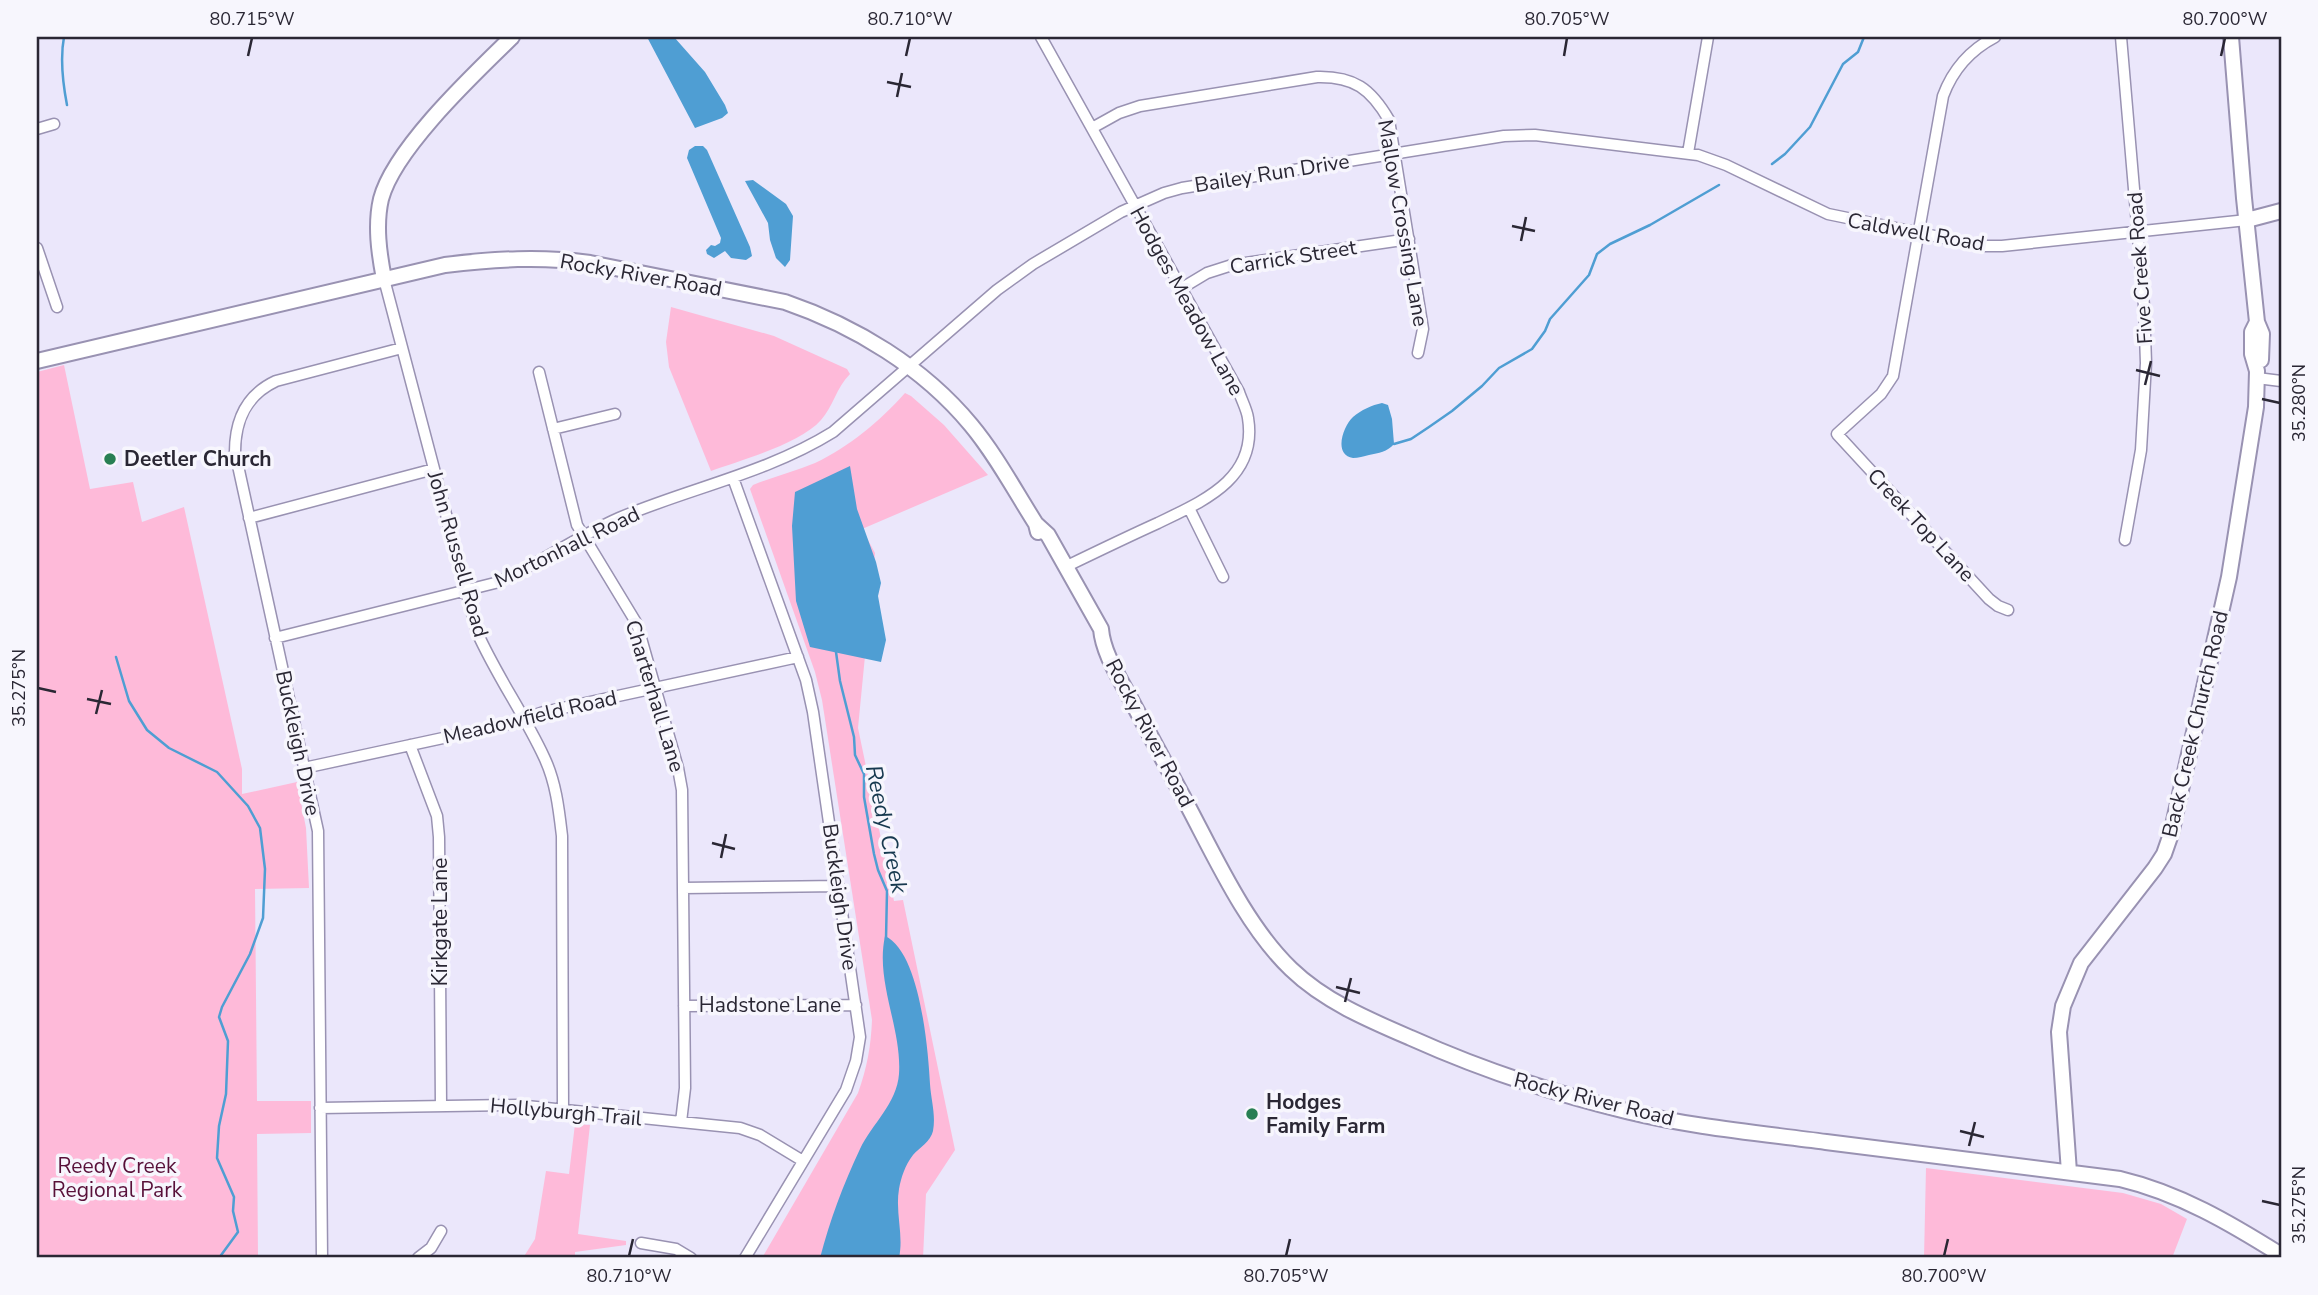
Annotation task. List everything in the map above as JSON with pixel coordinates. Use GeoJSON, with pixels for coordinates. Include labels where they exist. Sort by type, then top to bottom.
{"type":"FeatureCollection","features":[{"type":"Feature","properties":{"kind":"street","name":"John Russell Road"},"geometry":{"type":"LineString","coordinates":[[512,37],[438,113],[392,173],[381,200],[377,247],[477,632],[545,758],[557,796],[562,836],[563,1109]]}},
{"type":"Feature","properties":{"kind":"street","name":"Hodges Meadow Lane"},"geometry":{"type":"LineString","coordinates":[[1041,37],[1239,393],[1248,418],[1248,445],[1242,462],[1227,484],[1206,500],[1065,567]]}},
{"type":"Feature","properties":{"kind":"street"},"geometry":{"type":"LineString","coordinates":[[1688,153],[1708,37]]}},
{"type":"Feature","properties":{"kind":"street"},"geometry":{"type":"LineString","coordinates":[[1918,233],[1940,106],[1947,86],[1964,60],[1979,46],[1995,37]]}},
{"type":"Feature","properties":{"kind":"street","name":"Five Creek Road"},"geometry":{"type":"LineString","coordinates":[[2121,37],[2146,335],[2146,392],[2141,450],[2125,540]]}},
{"type":"Feature","properties":{"kind":"street","name":"Back Creek Church Road"},"geometry":{"type":"LineString","coordinates":[[2069,1172],[2059,1032],[2063,1006],[2081,963],[2155,868],[2164,854],[2171,834],[2229,577],[2254,419],[2257,375],[2252,354],[2252,332],[2257,323],[2231,37]]}},
{"type":"Feature","properties":{"kind":"street","name":"Mallow Crossing Lane"},"geometry":{"type":"LineString","coordinates":[[1092,128],[1119,113],[1140,106],[1317,77],[1334,76],[1357,83],[1376,99],[1388,120],[1423,329],[1418,353]]}},
{"type":"Feature","properties":{"kind":"street"},"geometry":{"type":"LineString","coordinates":[[37,129],[54,124]]}},
{"type":"Feature","properties":{"kind":"street","name":"Bailey Run Drive"},"geometry":{"type":"LineString","coordinates":[[907,366],[1024,270],[1121,212],[1182,188],[1504,136],[1535,135],[1688,153]]}},
{"type":"Feature","properties":{"kind":"street","name":"Caldwell Road"},"geometry":{"type":"LineString","coordinates":[[1688,153],[1726,165],[1828,215],[1983,246],[2247,220],[2281,211]]}},
{"type":"Feature","properties":{"kind":"street","name":"Creek Top Lane"},"geometry":{"type":"LineString","coordinates":[[1918,233],[1893,376],[1881,394],[1837,434],[1989,599],[2008,610]]}},
{"type":"Feature","properties":{"kind":"street","name":"Carrick Street"},"geometry":{"type":"LineString","coordinates":[[1181,288],[1207,273],[1232,265],[1409,239]]}},
{"type":"Feature","properties":{"kind":"street"},"geometry":{"type":"LineString","coordinates":[[37,248],[41,270],[57,307]]}},
{"type":"Feature","properties":{"kind":"street","name":"Rocky River Road"},"geometry":{"type":"LineString","coordinates":[[37,360],[445,265],[512,258],[563,259],[590,263],[785,302],[845,326],[907,366],[970,424],[991,452],[1036,524],[1048,536],[1101,629],[1102,641],[1204,836],[1260,933],[1293,971],[1315,988],[1348,1008],[1467,1062],[1558,1093],[1626,1111],[1730,1130],[2120,1179],[2160,1190],[2207,1212],[2281,1255]]}},
{"type":"Feature","properties":{"kind":"street","name":"Buckleigh Drive"},"geometry":{"type":"LineString","coordinates":[[322,1258],[317,831],[234,453],[238,424],[248,401],[256,393],[276,381],[402,348]]}},
{"type":"Feature","properties":{"kind":"street","name":"Mortonhall Road"},"geometry":{"type":"LineString","coordinates":[[275,638],[495,583],[516,574],[619,519],[804,450],[833,432],[907,366]]}},
{"type":"Feature","properties":{"kind":"street","name":"Charterhall Lane"},"geometry":{"type":"LineString","coordinates":[[539,372],[577,525],[637,625],[672,743],[682,790],[685,1088],[681,1122]]}},
{"type":"Feature","properties":{"kind":"street"},"geometry":{"type":"LineString","coordinates":[[2257,375],[2281,381]]}},
{"type":"Feature","properties":{"kind":"street"},"geometry":{"type":"LineString","coordinates":[[553,429],[615,414]]}},
{"type":"Feature","properties":{"kind":"street"},"geometry":{"type":"LineString","coordinates":[[249,518],[434,469]]}},
{"type":"Feature","properties":{"kind":"street","name":"Buckleigh Drive"},"geometry":{"type":"LineString","coordinates":[[733,478],[806,680],[813,712],[860,1037],[856,1061],[846,1090],[745,1258]]}},
{"type":"Feature","properties":{"kind":"street"},"geometry":{"type":"LineString","coordinates":[[1189,508],[1223,577]]}},
{"type":"Feature","properties":{"kind":"street","name":"Rocky River Road"},"geometry":{"type":"LineString","coordinates":[[1036,524],[1040,537],[1091,632],[1102,641]]}},
{"type":"Feature","properties":{"kind":"street","name":"Meadowfield Road"},"geometry":{"type":"LineString","coordinates":[[304,768],[798,657]]}},
{"type":"Feature","properties":{"kind":"street","name":"Kirkgate Lane"},"geometry":{"type":"LineString","coordinates":[[410,745],[437,816],[439,837],[441,1105]]}},
{"type":"Feature","properties":{"kind":"street"},"geometry":{"type":"LineString","coordinates":[[682,888],[839,886]]}},
{"type":"Feature","properties":{"kind":"street","name":"Hadstone Lane"},"geometry":{"type":"LineString","coordinates":[[684,1006],[856,1005]]}},
{"type":"Feature","properties":{"kind":"street","name":"Hollyburgh Trail"},"geometry":{"type":"LineString","coordinates":[[320,1108],[517,1105],[740,1128],[760,1135],[803,1161]]}},
{"type":"Feature","properties":{"kind":"street"},"geometry":{"type":"LineString","coordinates":[[418,1258],[431,1248],[441,1231]]}},
{"type":"Feature","properties":{"kind":"street"},"geometry":{"type":"LineString","coordinates":[[641,1242],[676,1249],[691,1258]]}},
{"type":"Feature","properties":{"kind":"green space"},"geometry":{"type":"Polygon","coordinates":[[[671,307],[774,336],[847,369],[850,374],[825,415],[811,429],[785,444],[711,471],[669,367],[666,342],[671,307]]]}},
{"type":"Feature","properties":{"kind":"green space","name":"Reedy Creek Regional Park"},"geometry":{"type":"Polygon","coordinates":[[[64,365],[90,489],[133,482],[142,522],[184,507],[242,769],[242,794],[297,782],[306,828],[309,888],[255,889],[257,1101],[311,1101],[311,1133],[257,1134],[258,1258],[37,1258],[37,372],[64,365]]]}},
{"type":"Feature","properties":{"kind":"green space"},"geometry":{"type":"Polygon","coordinates":[[[905,393],[944,425],[988,475],[862,529],[875,553],[858,728],[894,901],[903,900],[955,1150],[926,1194],[923,1258],[762,1258],[858,1093],[868,1057],[872,1020],[822,700],[815,672],[750,489],[753,485],[815,463],[840,449],[875,423],[905,393]]]}},
{"type":"Feature","properties":{"kind":"green space"},"geometry":{"type":"Polygon","coordinates":[[[575,1124],[590,1125],[578,1234],[626,1241],[626,1245],[575,1252],[575,1258],[523,1258],[535,1239],[546,1171],[569,1174],[575,1124]]]}},
{"type":"Feature","properties":{"kind":"green space"},"geometry":{"type":"Polygon","coordinates":[[[1926,1168],[2123,1193],[2161,1204],[2187,1219],[2172,1258],[1924,1258],[1926,1168]]]}},
{"type":"Feature","properties":{"kind":"water"},"geometry":{"type":"Polygon","coordinates":[[[647,37],[674,37],[705,72],[728,113],[695,128],[647,37]]]}},
{"type":"Feature","properties":{"kind":"water"},"geometry":{"type":"Polygon","coordinates":[[[695,146],[703,146],[707,150],[750,247],[752,256],[746,260],[731,258],[725,251],[714,258],[707,254],[706,250],[711,245],[720,243],[721,238],[687,158],[689,150],[695,146]]]}},
{"type":"Feature","properties":{"kind":"water"},"geometry":{"type":"Polygon","coordinates":[[[753,180],[786,204],[793,216],[790,260],[785,267],[776,258],[768,223],[745,181],[753,180]]]}},
{"type":"Feature","properties":{"kind":"water"},"geometry":{"type":"Polygon","coordinates":[[[1382,403],[1388,405],[1394,444],[1379,453],[1355,458],[1347,456],[1343,452],[1342,440],[1349,421],[1363,410],[1382,403]]]}},
{"type":"Feature","properties":{"kind":"water"},"geometry":{"type":"Polygon","coordinates":[[[850,466],[857,509],[881,583],[878,596],[886,640],[881,662],[810,647],[796,601],[792,526],[795,492],[850,466]]]}},
{"type":"Feature","properties":{"kind":"water"},"geometry":{"type":"Polygon","coordinates":[[[885,936],[897,945],[907,961],[920,1002],[934,1113],[933,1131],[910,1159],[901,1180],[898,1198],[901,1241],[899,1258],[820,1258],[854,1162],[889,1104],[897,1085],[897,1040],[883,970],[885,936]]]}},
{"type":"Feature","properties":{"kind":"waterway"},"geometry":{"type":"LineString","coordinates":[[64,37],[62,71],[67,105]]}},
{"type":"Feature","properties":{"kind":"waterway"},"geometry":{"type":"LineString","coordinates":[[1772,164],[1810,127],[1843,64],[1858,52],[1864,37]]}},
{"type":"Feature","properties":{"kind":"waterway"},"geometry":{"type":"LineString","coordinates":[[1394,444],[1411,439],[1429,427],[1482,386],[1499,368],[1532,349],[1550,319],[1589,275],[1597,254],[1610,244],[1650,225],[1719,185]]}},
{"type":"Feature","properties":{"kind":"waterway","name":"Reedy Creek"},"geometry":{"type":"LineString","coordinates":[[836,652],[854,737],[855,755],[864,774],[864,797],[874,854],[887,891],[886,939]]}},
{"type":"Feature","properties":{"kind":"waterway"},"geometry":{"type":"LineString","coordinates":[[116,657],[129,701],[147,730],[169,748],[217,772],[248,806],[260,828],[265,869],[263,918],[250,954],[219,1017],[228,1041],[226,1094],[219,1126],[217,1158],[234,1197],[233,1211],[238,1232],[219,1258]]}},
{"type":"Feature","properties":{"kind":"place","name":"Deetler Church"},"geometry":{"type":"Point","coordinates":[110,459]}},
{"type":"Feature","properties":{"kind":"place","name":"Hodges Family Farm"},"geometry":{"type":"Point","coordinates":[1252,1114]}}]}
